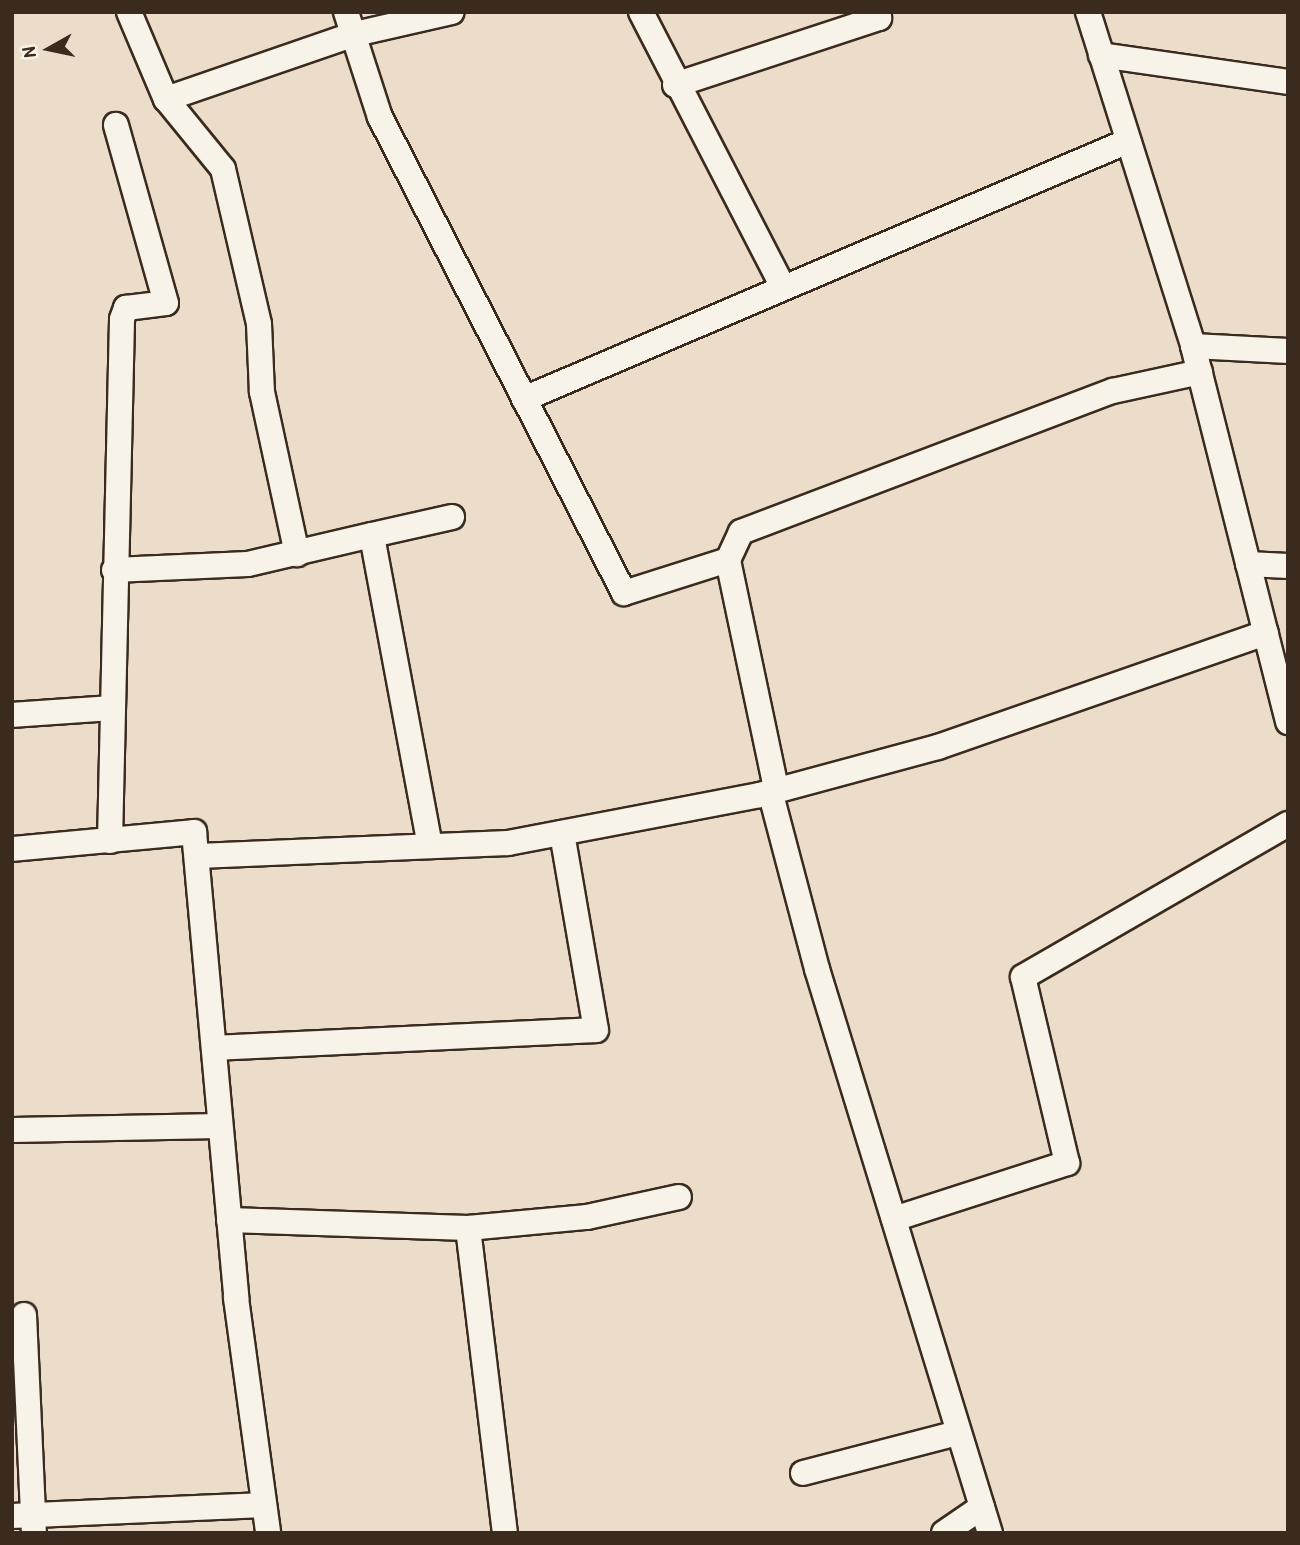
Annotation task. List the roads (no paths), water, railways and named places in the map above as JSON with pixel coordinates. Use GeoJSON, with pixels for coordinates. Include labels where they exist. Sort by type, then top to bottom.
{"type":"FeatureCollection","features":[{"type":"Feature","properties":{"kind":"street"},"geometry":{"type":"LineString","coordinates":[[129,12],[166,99],[223,169],[259,324],[262,392],[297,554]]}},
{"type":"Feature","properties":{"kind":"street"},"geometry":{"type":"LineString","coordinates":[[166,99],[350,23],[452,12]]}},
{"type":"Feature","properties":{"kind":"street"},"geometry":{"type":"LineString","coordinates":[[641,12],[675,85],[782,285]]}},
{"type":"Feature","properties":{"kind":"street"},"geometry":{"type":"LineString","coordinates":[[675,85],[879,19],[877,12]]}},
{"type":"Feature","properties":{"kind":"street"},"geometry":{"type":"LineString","coordinates":[[1088,12],[1193,346],[1288,722]]}},
{"type":"Feature","properties":{"kind":"street"},"geometry":{"type":"LineString","coordinates":[[350,23],[380,117],[624,593],[728,560]]}},
{"type":"Feature","properties":{"kind":"street"},"geometry":{"type":"LineString","coordinates":[[1101,55],[1288,82]]}},
{"type":"Feature","properties":{"kind":"street"},"geometry":{"type":"LineString","coordinates":[[110,841],[114,570],[122,319],[126,307],[166,303],[166,291],[116,125]]}},
{"type":"Feature","properties":{"kind":"street"},"geometry":{"type":"LineString","coordinates":[[524,399],[782,285],[1128,141]]}},
{"type":"Feature","properties":{"kind":"street"},"geometry":{"type":"LineString","coordinates":[[1193,346],[1288,351]]}},
{"type":"Feature","properties":{"kind":"street"},"geometry":{"type":"LineString","coordinates":[[990,1533],[894,1219],[773,790],[728,560],[741,533],[752,526],[1100,396],[1200,372]]}},
{"type":"Feature","properties":{"kind":"street"},"geometry":{"type":"LineString","coordinates":[[114,570],[248,564],[453,517]]}},
{"type":"Feature","properties":{"kind":"street"},"geometry":{"type":"LineString","coordinates":[[372,535],[430,846]]}},
{"type":"Feature","properties":{"kind":"street"},"geometry":{"type":"LineString","coordinates":[[1248,564],[1288,566]]}},
{"type":"Feature","properties":{"kind":"street"},"geometry":{"type":"LineString","coordinates":[[198,856],[430,846],[562,833],[773,790],[938,747],[1266,633]]}},
{"type":"Feature","properties":{"kind":"street"},"geometry":{"type":"LineString","coordinates":[[12,715],[111,708]]}},
{"type":"Feature","properties":{"kind":"street"},"geometry":{"type":"LineString","coordinates":[[894,1219],[1067,1163],[1023,977],[1288,824]]}},
{"type":"Feature","properties":{"kind":"street"},"geometry":{"type":"LineString","coordinates":[[12,849],[194,832],[229,1220],[268,1533]]}},
{"type":"Feature","properties":{"kind":"street"},"geometry":{"type":"LineString","coordinates":[[214,1048],[596,1030],[562,833]]}},
{"type":"Feature","properties":{"kind":"street"},"geometry":{"type":"LineString","coordinates":[[12,1130],[220,1126]]}},
{"type":"Feature","properties":{"kind":"street"},"geometry":{"type":"LineString","coordinates":[[229,1220],[468,1228],[587,1217],[679,1197]]}},
{"type":"Feature","properties":{"kind":"street"},"geometry":{"type":"LineString","coordinates":[[468,1228],[505,1533]]}},
{"type":"Feature","properties":{"kind":"street"},"geometry":{"type":"LineString","coordinates":[[24,1315],[27,1523],[264,1505]]}},
{"type":"Feature","properties":{"kind":"street"},"geometry":{"type":"LineString","coordinates":[[803,1473],[958,1433]]}},
{"type":"Feature","properties":{"kind":"street"},"geometry":{"type":"LineString","coordinates":[[944,1533],[982,1507]]}}]}
